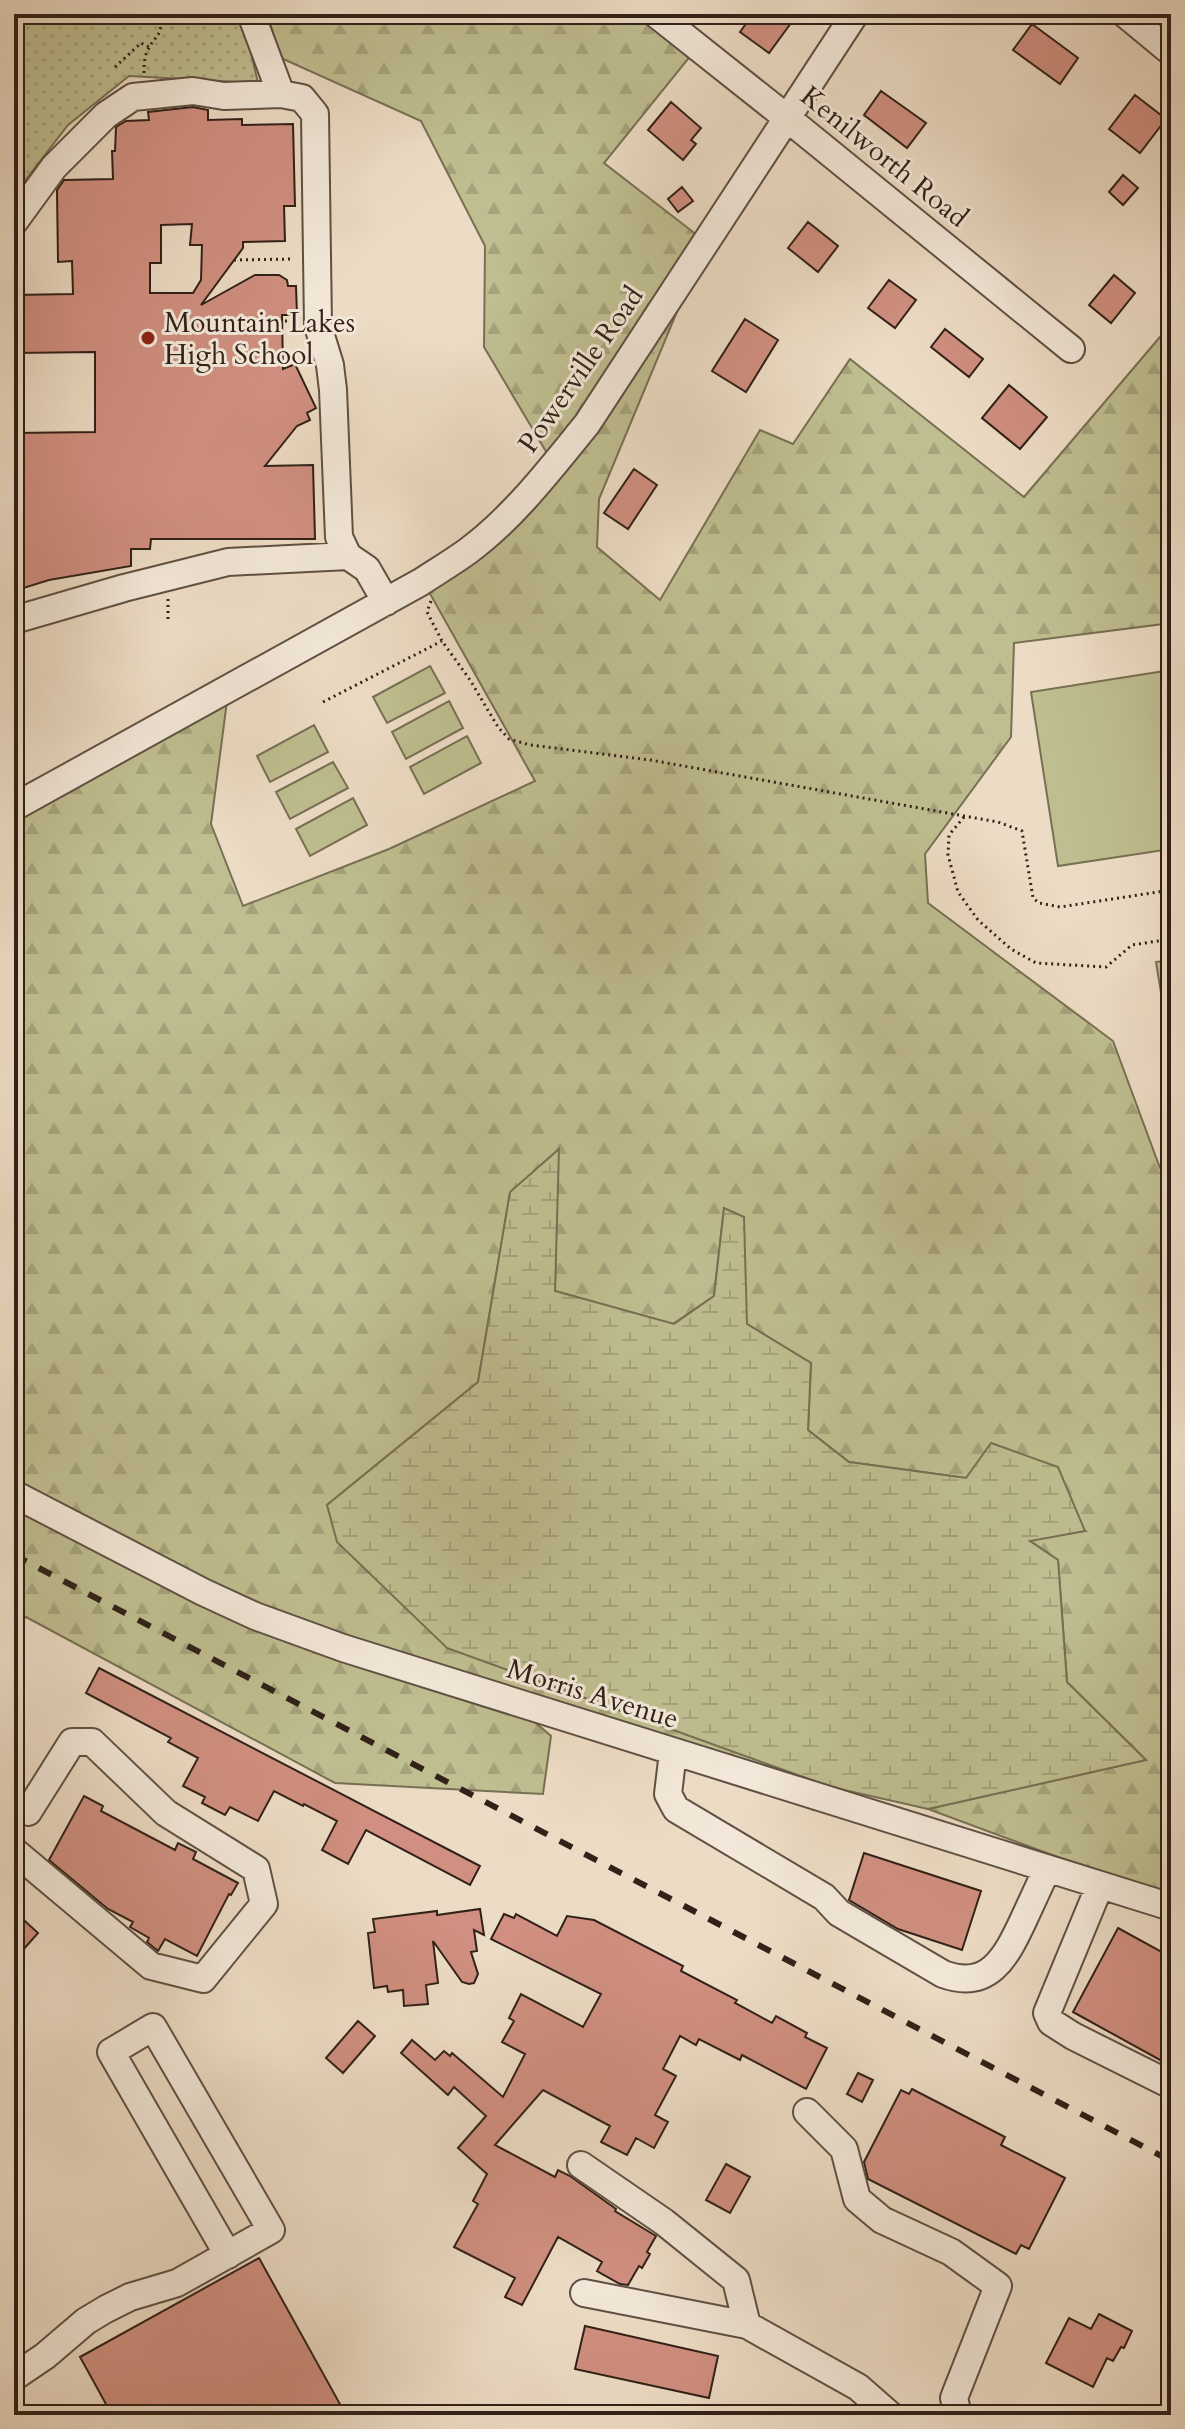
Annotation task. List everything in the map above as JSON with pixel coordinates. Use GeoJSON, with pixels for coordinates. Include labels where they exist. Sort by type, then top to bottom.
{"type":"FeatureCollection","features":[{"type":"Feature","properties":{"kind":"street"},"geometry":{"type":"LineString","coordinates":[[251,14],[281,94]]}},
{"type":"Feature","properties":{"kind":"street","name":"Kenilworth Road"},"geometry":{"type":"LineString","coordinates":[[656,14],[1071,349]]}},
{"type":"Feature","properties":{"kind":"street","name":"Powerville Road"},"geometry":{"type":"LineString","coordinates":[[14,807],[386,602],[469,551],[507,517],[587,424],[855,14]]}},
{"type":"Feature","properties":{"kind":"street"},"geometry":{"type":"LineString","coordinates":[[1125,14],[1171,52]]}},
{"type":"Feature","properties":{"kind":"street"},"geometry":{"type":"LineString","coordinates":[[14,222],[54,167],[106,115],[133,97],[193,91],[224,96],[281,94],[302,98],[315,114],[318,326],[330,365],[333,390],[339,537],[348,556],[367,569],[386,602]]}},
{"type":"Feature","properties":{"kind":"street"},"geometry":{"type":"LineString","coordinates":[[14,620],[228,562],[348,556]]}},
{"type":"Feature","properties":{"kind":"street","name":"Morris Avenue"},"geometry":{"type":"LineString","coordinates":[[14,1494],[203,1592],[255,1616],[343,1648],[1171,1907]]}},
{"type":"Feature","properties":{"kind":"street"},"geometry":{"type":"LineString","coordinates":[[14,1802],[28,1812],[72,1742],[92,1742],[166,1813],[256,1869],[264,1904],[203,1979],[151,1966],[14,1851]]}},
{"type":"Feature","properties":{"kind":"street"},"geometry":{"type":"LineString","coordinates":[[673,1752],[668,1794],[676,1809],[824,1897],[839,1913],[943,1974],[958,1979],[974,1978],[1008,1954],[1047,1869]]}},
{"type":"Feature","properties":{"kind":"street"},"geometry":{"type":"LineString","coordinates":[[1100,1885],[1047,2013],[1051,2022],[1073,2036],[1171,2085]]}},
{"type":"Feature","properties":{"kind":"street"},"geometry":{"type":"LineString","coordinates":[[14,2377],[106,2309],[130,2297],[177,2283],[228,2255],[271,2230],[153,2027],[111,2052],[228,2255]]}},
{"type":"Feature","properties":{"kind":"street"},"geometry":{"type":"LineString","coordinates":[[807,2112],[844,2149],[857,2199],[882,2220],[951,2252],[998,2286],[954,2398],[958,2415]]}},
{"type":"Feature","properties":{"kind":"street"},"geometry":{"type":"LineString","coordinates":[[581,2165],[664,2222],[736,2280],[747,2325]]}},
{"type":"Feature","properties":{"kind":"street"},"geometry":{"type":"LineString","coordinates":[[584,2293],[747,2325],[858,2387],[890,2415]]}},
{"type":"Feature","properties":{"kind":"path"},"geometry":{"type":"LineString","coordinates":[[143,74],[145,55],[160,36],[162,22],[159,14]]}},
{"type":"Feature","properties":{"kind":"path"},"geometry":{"type":"LineString","coordinates":[[115,67],[141,43],[149,47]]}},
{"type":"Feature","properties":{"kind":"path"},"geometry":{"type":"LineString","coordinates":[[234,260],[302,259]]}},
{"type":"Feature","properties":{"kind":"path"},"geometry":{"type":"LineString","coordinates":[[279,321],[303,321]]}},
{"type":"Feature","properties":{"kind":"path"},"geometry":{"type":"LineString","coordinates":[[426,591],[432,603],[427,612],[442,641],[509,739],[530,745],[650,760],[998,822],[1022,831],[1033,898],[1039,903],[1060,907],[1171,890]]}},
{"type":"Feature","properties":{"kind":"path"},"geometry":{"type":"LineString","coordinates":[[168,597],[168,619]]}},
{"type":"Feature","properties":{"kind":"path"},"geometry":{"type":"LineString","coordinates":[[323,702],[442,641]]}},
{"type":"Feature","properties":{"kind":"path"},"geometry":{"type":"LineString","coordinates":[[964,817],[949,835],[948,845],[958,892],[978,920],[1011,949],[1036,963],[1106,967],[1132,945],[1171,939]]}},
{"type":"Feature","properties":{"kind":"green space"},"geometry":{"type":"Polygon","coordinates":[[[14,14],[242,14],[258,83],[129,76],[68,125],[14,195],[14,14]]]}},
{"type":"Feature","properties":{"kind":"green space"},"geometry":{"type":"Polygon","coordinates":[[[267,14],[652,14],[696,49],[604,163],[706,242],[599,499],[597,547],[660,600],[760,430],[793,444],[850,359],[1024,497],[1171,324],[1171,623],[1014,643],[1011,737],[925,854],[928,903],[1113,1041],[1160,1168],[1171,1173],[1171,1899],[928,1809],[1146,1760],[1067,1682],[1058,1560],[1029,1540],[1085,1531],[966,1478],[849,1462],[808,1430],[811,1363],[747,1324],[724,1209],[714,1296],[673,1324],[555,1291],[558,1150],[510,1193],[478,1382],[327,1505],[447,1648],[831,1787],[814,1810],[497,1690],[551,1736],[543,1794],[335,1783],[26,1617],[14,1623],[14,809],[227,701],[211,824],[243,906],[389,849],[535,781],[428,590],[557,470],[484,347],[485,246],[421,121],[281,58],[267,14]]]}},
{"type":"Feature","properties":{"kind":"green space"},"geometry":{"type":"Polygon","coordinates":[[[430,666],[445,693],[387,723],[373,697],[430,666]]]}},
{"type":"Feature","properties":{"kind":"green space"},"geometry":{"type":"Polygon","coordinates":[[[1171,670],[1171,849],[1058,866],[1031,692],[1171,670]]]}},
{"type":"Feature","properties":{"kind":"green space"},"geometry":{"type":"Polygon","coordinates":[[[449,701],[463,728],[406,759],[392,732],[449,701]]]}},
{"type":"Feature","properties":{"kind":"green space"},"geometry":{"type":"Polygon","coordinates":[[[314,725],[328,752],[270,782],[257,756],[314,725]]]}},
{"type":"Feature","properties":{"kind":"green space"},"geometry":{"type":"Polygon","coordinates":[[[467,736],[481,763],[424,794],[410,767],[467,736]]]}},
{"type":"Feature","properties":{"kind":"green space"},"geometry":{"type":"Polygon","coordinates":[[[333,762],[348,788],[290,819],[276,792],[333,762]]]}},
{"type":"Feature","properties":{"kind":"green space"},"geometry":{"type":"Polygon","coordinates":[[[353,798],[367,825],[310,856],[296,829],[353,798]]]}},
{"type":"Feature","properties":{"kind":"green space"},"geometry":{"type":"Polygon","coordinates":[[[1171,960],[1171,1054],[1156,962],[1171,960]]]}},
{"type":"Feature","properties":{"kind":"green space"},"geometry":{"type":"Polygon","coordinates":[[[559,1149],[555,1291],[674,1324],[714,1296],[724,1208],[744,1217],[747,1324],[811,1363],[808,1430],[849,1462],[966,1478],[991,1443],[1058,1467],[1085,1531],[1030,1541],[1058,1560],[1067,1682],[1146,1760],[928,1809],[831,1787],[447,1648],[337,1542],[327,1505],[478,1382],[510,1192],[559,1149]]]}},
{"type":"Feature","properties":{"kind":"building"},"geometry":{"type":"Polygon","coordinates":[[[753,14],[779,14],[791,23],[769,53],[740,32],[753,14]]]}},
{"type":"Feature","properties":{"kind":"building"},"geometry":{"type":"Polygon","coordinates":[[[1032,24],[1078,58],[1060,84],[1013,50],[1032,24]]]}},
{"type":"Feature","properties":{"kind":"building"},"geometry":{"type":"Polygon","coordinates":[[[881,91],[926,123],[907,148],[864,115],[881,91]]]}},
{"type":"Feature","properties":{"kind":"building"},"geometry":{"type":"Polygon","coordinates":[[[1135,95],[1166,119],[1140,153],[1109,129],[1135,95]]]}},
{"type":"Feature","properties":{"kind":"building"},"geometry":{"type":"Polygon","coordinates":[[[671,102],[701,128],[691,140],[696,144],[683,160],[648,130],[671,102]]]}},
{"type":"Feature","properties":{"kind":"building","name":"Mountain Lakes High School"},"geometry":{"type":"Polygon","coordinates":[[[193,107],[208,110],[208,120],[242,119],[242,125],[293,124],[295,206],[284,206],[285,241],[243,242],[243,248],[201,305],[255,275],[279,275],[287,280],[288,286],[296,286],[297,315],[282,315],[283,369],[295,364],[316,408],[307,413],[310,420],[297,426],[265,466],[313,465],[315,539],[151,539],[150,549],[131,549],[131,566],[49,580],[14,591],[14,433],[95,432],[95,352],[14,353],[14,295],[73,294],[72,261],[58,262],[57,190],[64,180],[113,179],[112,151],[115,151],[116,127],[126,121],[149,120],[148,112],[193,107]],[[192,224],[161,225],[161,263],[150,263],[150,293],[193,293],[201,280],[202,245],[190,245],[192,224]]]}},
{"type":"Feature","properties":{"kind":"building"},"geometry":{"type":"Polygon","coordinates":[[[1123,175],[1138,188],[1123,205],[1109,192],[1123,175]]]}},
{"type":"Feature","properties":{"kind":"building"},"geometry":{"type":"Polygon","coordinates":[[[682,187],[693,201],[678,212],[668,199],[682,187]]]}},
{"type":"Feature","properties":{"kind":"building"},"geometry":{"type":"Polygon","coordinates":[[[808,222],[838,246],[818,272],[788,248],[808,222]]]}},
{"type":"Feature","properties":{"kind":"building"},"geometry":{"type":"Polygon","coordinates":[[[1114,275],[1135,293],[1111,323],[1089,305],[1114,275]]]}},
{"type":"Feature","properties":{"kind":"building"},"geometry":{"type":"Polygon","coordinates":[[[889,280],[916,300],[895,328],[868,308],[889,280]]]}},
{"type":"Feature","properties":{"kind":"building"},"geometry":{"type":"Polygon","coordinates":[[[745,319],[778,340],[746,392],[712,371],[745,319]]]}},
{"type":"Feature","properties":{"kind":"building"},"geometry":{"type":"Polygon","coordinates":[[[945,329],[983,359],[969,377],[931,347],[945,329]]]}},
{"type":"Feature","properties":{"kind":"building"},"geometry":{"type":"Polygon","coordinates":[[[1009,385],[1047,417],[1020,449],[982,418],[1009,385]]]}},
{"type":"Feature","properties":{"kind":"building"},"geometry":{"type":"Polygon","coordinates":[[[634,469],[657,485],[628,529],[604,513],[634,469]]]}},
{"type":"Feature","properties":{"kind":"building"},"geometry":{"type":"Polygon","coordinates":[[[99,1668],[480,1866],[470,1885],[366,1830],[348,1864],[322,1850],[337,1821],[274,1791],[258,1821],[230,1807],[225,1815],[202,1803],[205,1797],[183,1786],[198,1758],[168,1742],[171,1738],[86,1693],[99,1668]]]}},
{"type":"Feature","properties":{"kind":"building"},"geometry":{"type":"Polygon","coordinates":[[[84,1796],[103,1806],[101,1811],[175,1850],[178,1843],[196,1852],[193,1859],[238,1883],[229,1894],[197,1956],[165,1939],[158,1951],[147,1942],[149,1938],[130,1927],[133,1922],[108,1909],[49,1860],[84,1796]]]}},
{"type":"Feature","properties":{"kind":"building"},"geometry":{"type":"Polygon","coordinates":[[[864,1853],[981,1891],[962,1950],[898,1929],[849,1900],[864,1853]]]}},
{"type":"Feature","properties":{"kind":"building"},"geometry":{"type":"Polygon","coordinates":[[[480,1909],[484,1935],[474,1930],[477,1951],[471,1952],[478,1974],[474,1983],[462,1982],[433,1941],[438,1983],[426,1985],[428,2004],[404,2006],[403,1990],[388,1992],[387,1986],[374,1988],[368,1933],[375,1932],[373,1919],[480,1909]]]}},
{"type":"Feature","properties":{"kind":"building"},"geometry":{"type":"Polygon","coordinates":[[[14,1911],[38,1933],[14,1960],[14,1911]]]}},
{"type":"Feature","properties":{"kind":"building"},"geometry":{"type":"Polygon","coordinates":[[[504,1914],[514,1918],[516,1914],[557,1936],[567,1916],[594,1920],[683,1966],[681,1971],[737,2000],[735,2003],[772,2023],[776,2016],[827,2048],[806,2089],[742,2055],[740,2060],[699,2039],[696,2045],[680,2036],[663,2069],[676,2076],[655,2115],[668,2122],[654,2148],[636,2138],[627,2155],[601,2142],[610,2126],[543,2090],[495,2145],[555,2177],[558,2170],[570,2176],[615,2211],[656,2236],[642,2268],[639,2266],[628,2285],[597,2271],[602,2262],[558,2237],[522,2305],[505,2297],[515,2278],[454,2247],[478,2204],[473,2201],[487,2174],[458,2148],[486,2116],[454,2087],[448,2095],[401,2053],[412,2040],[435,2060],[444,2051],[450,2056],[452,2053],[503,2097],[525,2054],[502,2042],[514,2021],[509,2018],[521,1994],[583,2027],[601,1994],[491,1939],[504,1914]]]}},
{"type":"Feature","properties":{"kind":"building"},"geometry":{"type":"Polygon","coordinates":[[[1118,1928],[1171,1957],[1171,2066],[1073,2012],[1118,1928]]]}},
{"type":"Feature","properties":{"kind":"building"},"geometry":{"type":"Polygon","coordinates":[[[358,2021],[375,2036],[343,2073],[326,2058],[358,2021]]]}},
{"type":"Feature","properties":{"kind":"building"},"geometry":{"type":"Polygon","coordinates":[[[858,2073],[873,2080],[862,2102],[847,2094],[858,2073]]]}},
{"type":"Feature","properties":{"kind":"building"},"geometry":{"type":"Polygon","coordinates":[[[912,2089],[1005,2137],[1001,2145],[1065,2178],[1029,2249],[1021,2245],[1016,2254],[868,2179],[864,2162],[901,2090],[909,2094],[912,2089]]]}},
{"type":"Feature","properties":{"kind":"building"},"geometry":{"type":"Polygon","coordinates":[[[726,2164],[750,2177],[730,2213],[706,2200],[726,2164]]]}},
{"type":"Feature","properties":{"kind":"building"},"geometry":{"type":"Polygon","coordinates":[[[259,2258],[346,2415],[112,2415],[80,2357],[259,2258]]]}},
{"type":"Feature","properties":{"kind":"building"},"geometry":{"type":"Polygon","coordinates":[[[1099,2314],[1132,2331],[1113,2361],[1107,2358],[1093,2387],[1046,2363],[1069,2318],[1091,2329],[1099,2314]]]}},
{"type":"Feature","properties":{"kind":"building"},"geometry":{"type":"Polygon","coordinates":[[[585,2326],[718,2356],[709,2398],[575,2369],[585,2326]]]}},
{"type":"Feature","properties":{"kind":"railway"},"geometry":{"type":"LineString","coordinates":[[14,1555],[1171,2161]]}},
{"type":"Feature","properties":{"kind":"place","name":"Mountain Lakes High School"},"geometry":{"type":"Point","coordinates":[148,338]}}]}
